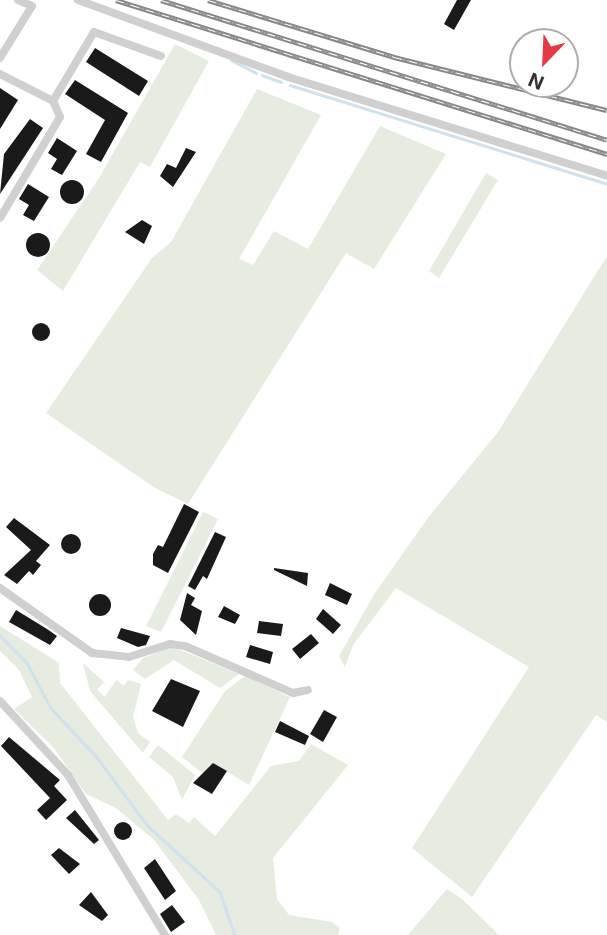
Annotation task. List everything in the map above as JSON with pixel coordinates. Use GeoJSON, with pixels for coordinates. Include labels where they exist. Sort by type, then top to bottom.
{"type":"FeatureCollection","features":[{"type":"Feature","properties":{"kind":"street"},"geometry":{"type":"LineString","coordinates":[[0,58],[32,6],[18,0]]}},
{"type":"Feature","properties":{"kind":"street"},"geometry":{"type":"LineString","coordinates":[[78,0],[288,77],[607,176]]}},
{"type":"Feature","properties":{"kind":"street"},"geometry":{"type":"LineString","coordinates":[[0,218],[59,123],[53,101],[94,32],[162,56]]}},
{"type":"Feature","properties":{"kind":"street"},"geometry":{"type":"LineString","coordinates":[[0,74],[53,101]]}},
{"type":"Feature","properties":{"kind":"street"},"geometry":{"type":"LineString","coordinates":[[0,588],[92,653],[129,656],[170,644],[186,646],[293,693],[308,690]]}},
{"type":"Feature","properties":{"kind":"street"},"geometry":{"type":"LineString","coordinates":[[0,701],[68,775],[112,839],[165,935]]}},
{"type":"Feature","properties":{"kind":"shaded area"},"geometry":{"type":"Polygon","coordinates":[[[175,44],[209,61],[150,167],[140,162],[63,291],[37,270],[99,178],[175,44]]]}},
{"type":"Feature","properties":{"kind":"shaded area"},"geometry":{"type":"Polygon","coordinates":[[[257,89],[321,115],[239,259],[253,265],[274,231],[308,249],[380,126],[446,154],[374,269],[346,253],[188,504],[155,488],[46,413],[152,258],[171,242],[257,89]]]}},
{"type":"Feature","properties":{"kind":"shaded area"},"geometry":{"type":"Polygon","coordinates":[[[486,173],[498,180],[439,278],[429,271],[486,173]]]}},
{"type":"Feature","properties":{"kind":"shaded area"},"geometry":{"type":"Polygon","coordinates":[[[607,256],[607,722],[596,715],[472,897],[412,848],[529,667],[396,588],[353,645],[345,667],[339,656],[375,593],[427,519],[498,432],[607,256]]]}},
{"type":"Feature","properties":{"kind":"shaded area"},"geometry":{"type":"Polygon","coordinates":[[[203,512],[218,519],[161,632],[146,626],[203,512]]]}},
{"type":"Feature","properties":{"kind":"shaded area"},"geometry":{"type":"Polygon","coordinates":[[[0,626],[59,663],[60,683],[168,820],[176,814],[189,823],[194,817],[215,836],[271,766],[299,761],[311,744],[348,765],[273,858],[277,899],[289,915],[332,922],[340,928],[338,935],[216,935],[199,900],[154,840],[116,808],[86,794],[53,747],[14,709],[32,697],[19,670],[0,651],[0,626]]]}},
{"type":"Feature","properties":{"kind":"shaded area"},"geometry":{"type":"Polygon","coordinates":[[[171,647],[239,674],[220,688],[174,660],[145,679],[133,670],[143,658],[171,647]]]}},
{"type":"Feature","properties":{"kind":"shaded area"},"geometry":{"type":"Polygon","coordinates":[[[83,663],[104,682],[97,690],[105,697],[116,680],[124,686],[128,680],[141,684],[133,717],[138,733],[150,742],[143,753],[90,691],[83,663]]]}},
{"type":"Feature","properties":{"kind":"shaded area"},"geometry":{"type":"Polygon","coordinates":[[[245,676],[290,697],[249,785],[213,763],[205,775],[182,757],[225,691],[245,676]]]}},
{"type":"Feature","properties":{"kind":"shaded area"},"geometry":{"type":"Polygon","coordinates":[[[158,745],[195,775],[182,800],[173,777],[149,757],[158,745]]]}},
{"type":"Feature","properties":{"kind":"shaded area"},"geometry":{"type":"Polygon","coordinates":[[[447,889],[463,900],[499,935],[408,935],[447,889]]]}},
{"type":"Feature","properties":{"kind":"building"},"geometry":{"type":"Polygon","coordinates":[[[457,0],[471,0],[454,30],[444,24],[457,0]]]}},
{"type":"Feature","properties":{"kind":"building"},"geometry":{"type":"Polygon","coordinates":[[[95,48],[148,81],[139,96],[86,62],[95,48]]]}},
{"type":"Feature","properties":{"kind":"building"},"geometry":{"type":"Polygon","coordinates":[[[75,80],[128,113],[101,162],[86,154],[105,120],[65,94],[75,80]]]}},
{"type":"Feature","properties":{"kind":"building"},"geometry":{"type":"Polygon","coordinates":[[[0,88],[18,100],[0,129],[0,88]]]}},
{"type":"Feature","properties":{"kind":"building"},"geometry":{"type":"Polygon","coordinates":[[[30,119],[43,128],[0,194],[4,154],[30,119]]]}},
{"type":"Feature","properties":{"kind":"building"},"geometry":{"type":"Polygon","coordinates":[[[57,138],[77,151],[62,175],[51,169],[57,159],[48,153],[57,138]]]}},
{"type":"Feature","properties":{"kind":"building"},"geometry":{"type":"Polygon","coordinates":[[[186,148],[196,152],[173,187],[160,176],[167,164],[176,168],[186,148]]]}},
{"type":"Feature","properties":{"kind":"building"},"geometry":{"type":"Polygon","coordinates":[[[72,180],[81,183],[84,192],[81,201],[72,204],[63,201],[60,192],[63,183],[72,180]]]}},
{"type":"Feature","properties":{"kind":"building"},"geometry":{"type":"Polygon","coordinates":[[[28,184],[49,197],[34,221],[23,215],[29,205],[19,199],[28,184]]]}},
{"type":"Feature","properties":{"kind":"building"},"geometry":{"type":"Polygon","coordinates":[[[142,220],[152,226],[144,244],[125,232],[142,220]]]}},
{"type":"Feature","properties":{"kind":"building"},"geometry":{"type":"Polygon","coordinates":[[[38,233],[47,236],[50,245],[47,254],[38,257],[29,254],[26,245],[29,236],[38,233]]]}},
{"type":"Feature","properties":{"kind":"building"},"geometry":{"type":"Polygon","coordinates":[[[41,323],[47,326],[50,332],[47,338],[41,341],[35,338],[32,332],[35,326],[41,323]]]}},
{"type":"Feature","properties":{"kind":"building"},"geometry":{"type":"Polygon","coordinates":[[[184,504],[199,512],[168,573],[153,565],[153,554],[158,545],[163,547],[184,504]]]}},
{"type":"Feature","properties":{"kind":"building"},"geometry":{"type":"Polygon","coordinates":[[[14,518],[50,545],[36,561],[41,565],[33,575],[29,571],[17,584],[4,575],[31,550],[6,527],[14,518]]]}},
{"type":"Feature","properties":{"kind":"building"},"geometry":{"type":"Polygon","coordinates":[[[215,532],[226,537],[207,579],[203,576],[195,590],[188,586],[215,532]]]}},
{"type":"Feature","properties":{"kind":"building"},"geometry":{"type":"Polygon","coordinates":[[[71,534],[78,537],[81,544],[78,551],[71,554],[64,551],[61,544],[64,537],[71,534]]]}},
{"type":"Feature","properties":{"kind":"building"},"geometry":{"type":"Polygon","coordinates":[[[274,570],[308,573],[307,586],[274,570]]]}},
{"type":"Feature","properties":{"kind":"building"},"geometry":{"type":"Polygon","coordinates":[[[330,583],[352,594],[347,605],[325,595],[330,583]]]}},
{"type":"Feature","properties":{"kind":"building"},"geometry":{"type":"Polygon","coordinates":[[[187,593],[195,598],[191,605],[202,611],[196,635],[180,620],[187,593]]]}},
{"type":"Feature","properties":{"kind":"building"},"geometry":{"type":"Polygon","coordinates":[[[100,594],[108,597],[111,605],[108,613],[100,616],[92,613],[89,605],[92,597],[100,594]]]}},
{"type":"Feature","properties":{"kind":"building"},"geometry":{"type":"Polygon","coordinates":[[[224,606],[240,615],[235,624],[218,617],[224,606]]]}},
{"type":"Feature","properties":{"kind":"building"},"geometry":{"type":"Polygon","coordinates":[[[323,609],[341,625],[333,634],[316,619],[323,609]]]}},
{"type":"Feature","properties":{"kind":"building"},"geometry":{"type":"Polygon","coordinates":[[[16,610],[57,636],[50,645],[9,622],[16,610]]]}},
{"type":"Feature","properties":{"kind":"building"},"geometry":{"type":"Polygon","coordinates":[[[259,621],[283,624],[281,636],[257,633],[259,621]]]}},
{"type":"Feature","properties":{"kind":"building"},"geometry":{"type":"Polygon","coordinates":[[[121,628],[150,636],[146,645],[138,647],[117,638],[121,628]]]}},
{"type":"Feature","properties":{"kind":"building"},"geometry":{"type":"Polygon","coordinates":[[[311,634],[319,643],[300,659],[292,649],[311,634]]]}},
{"type":"Feature","properties":{"kind":"building"},"geometry":{"type":"Polygon","coordinates":[[[250,645],[273,652],[270,664],[246,657],[250,645]]]}},
{"type":"Feature","properties":{"kind":"building"},"geometry":{"type":"Polygon","coordinates":[[[171,679],[200,691],[183,727],[152,711],[171,679]]]}},
{"type":"Feature","properties":{"kind":"building"},"geometry":{"type":"Polygon","coordinates":[[[324,710],[337,717],[323,742],[310,734],[324,710]]]}},
{"type":"Feature","properties":{"kind":"building"},"geometry":{"type":"Polygon","coordinates":[[[280,721],[309,736],[305,745],[275,732],[280,721]]]}},
{"type":"Feature","properties":{"kind":"building"},"geometry":{"type":"Polygon","coordinates":[[[9,737],[60,780],[54,786],[67,800],[46,820],[37,810],[50,798],[1,746],[9,737]]]}},
{"type":"Feature","properties":{"kind":"building"},"geometry":{"type":"Polygon","coordinates":[[[213,763],[227,771],[212,794],[193,783],[213,763]]]}},
{"type":"Feature","properties":{"kind":"building"},"geometry":{"type":"Polygon","coordinates":[[[75,810],[99,840],[94,844],[66,818],[75,810]]]}},
{"type":"Feature","properties":{"kind":"building"},"geometry":{"type":"Polygon","coordinates":[[[123,822],[129,825],[132,831],[129,837],[123,840],[117,837],[114,831],[117,825],[123,822]]]}},
{"type":"Feature","properties":{"kind":"building"},"geometry":{"type":"Polygon","coordinates":[[[59,848],[80,864],[69,874],[51,855],[59,848]]]}},
{"type":"Feature","properties":{"kind":"building"},"geometry":{"type":"Polygon","coordinates":[[[155,859],[176,891],[165,900],[144,868],[155,859]]]}},
{"type":"Feature","properties":{"kind":"building"},"geometry":{"type":"Polygon","coordinates":[[[91,892],[108,915],[102,921],[79,905],[91,892]]]}},
{"type":"Feature","properties":{"kind":"building"},"geometry":{"type":"Polygon","coordinates":[[[172,905],[185,922],[171,932],[160,914],[172,905]]]}},
{"type":"Feature","properties":{"kind":"waterway"},"geometry":{"type":"LineString","coordinates":[[231,60],[256,73]]}},
{"type":"Feature","properties":{"kind":"waterway"},"geometry":{"type":"LineString","coordinates":[[262,75],[281,82]]}},
{"type":"Feature","properties":{"kind":"waterway"},"geometry":{"type":"LineString","coordinates":[[290,85],[607,184]]}},
{"type":"Feature","properties":{"kind":"waterway"},"geometry":{"type":"LineString","coordinates":[[0,635],[27,663],[51,708],[96,756],[147,825],[220,892],[235,935]]}},
{"type":"Feature","properties":{"kind":"railway"},"geometry":{"type":"LineString","coordinates":[[116,0],[607,154]]}},
{"type":"Feature","properties":{"kind":"railway"},"geometry":{"type":"LineString","coordinates":[[161,0],[607,140]]}},
{"type":"Feature","properties":{"kind":"railway"},"geometry":{"type":"LineString","coordinates":[[208,0],[394,57],[607,110]]}}]}
